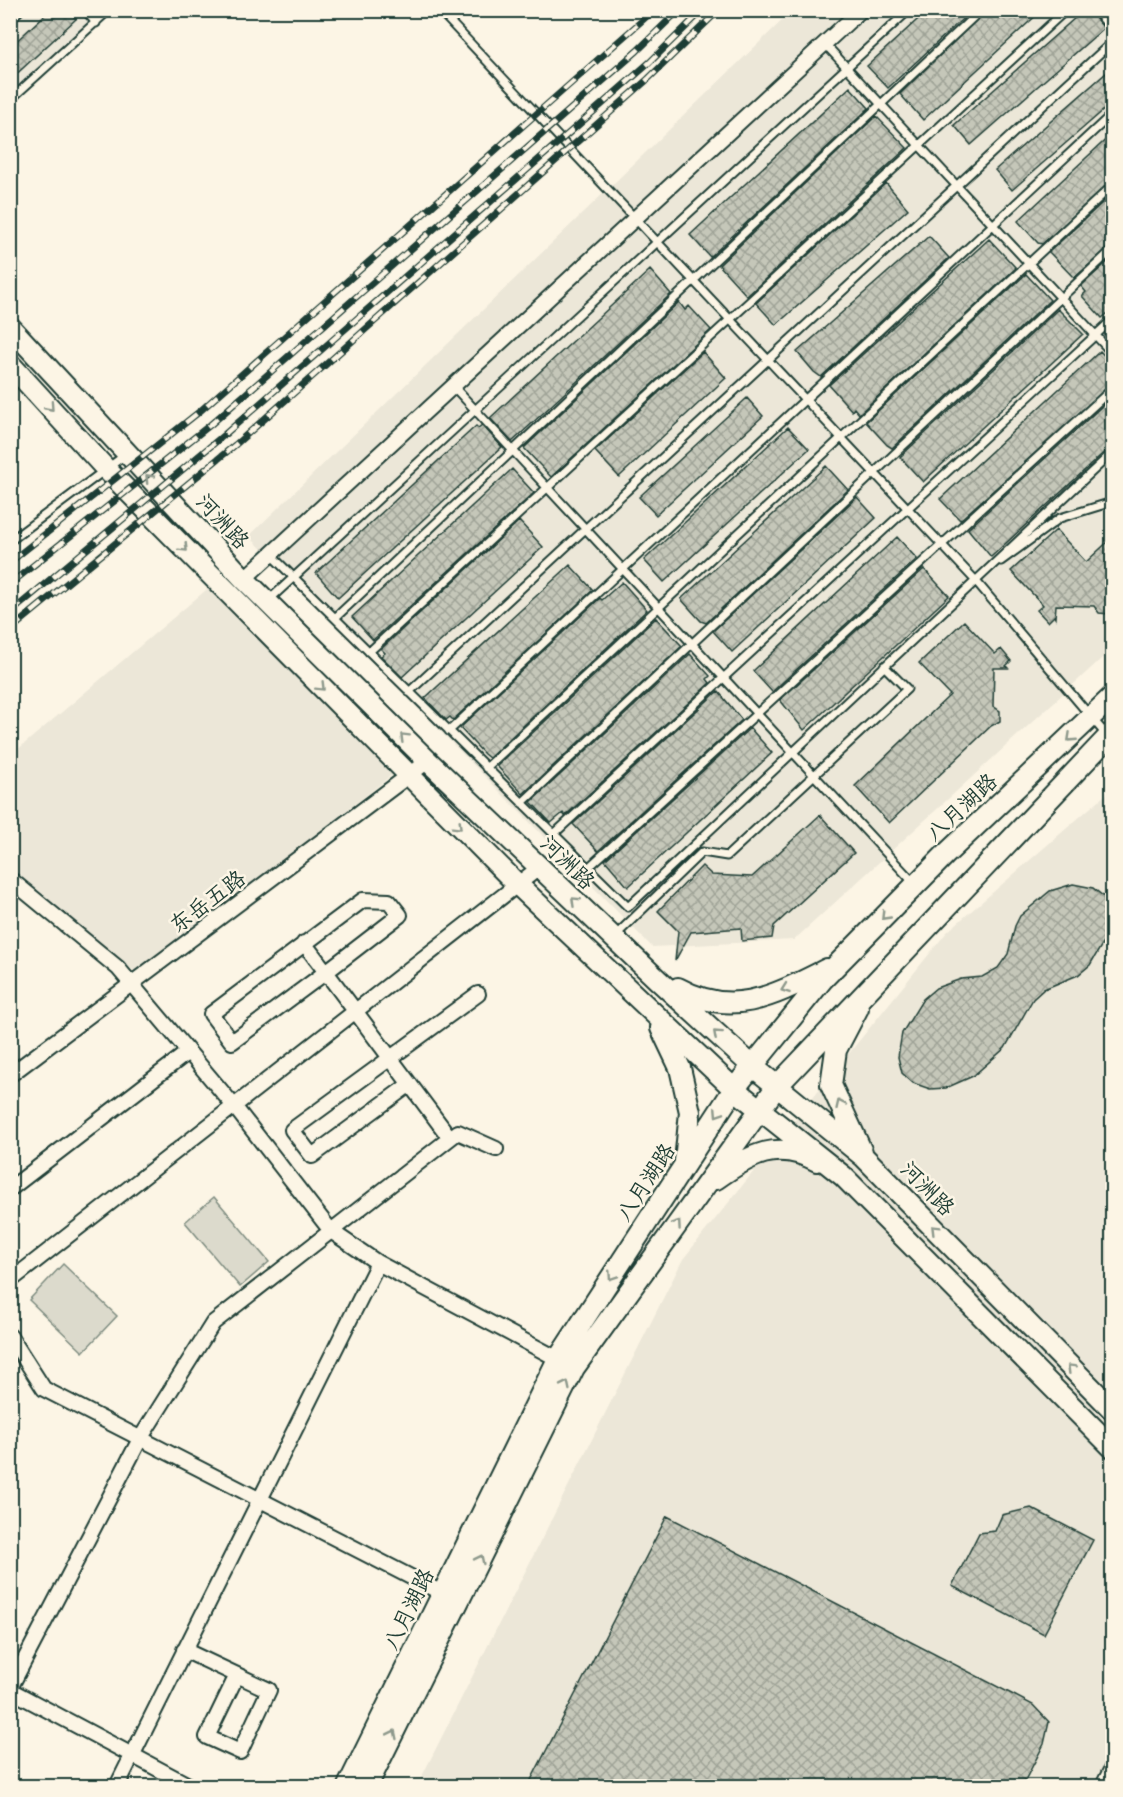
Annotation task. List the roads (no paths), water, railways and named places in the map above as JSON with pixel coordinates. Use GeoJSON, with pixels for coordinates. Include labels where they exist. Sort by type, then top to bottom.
{"type":"FeatureCollection","features":[{"type":"Feature","properties":{"kind":"main road","name":"河洲路"},"geometry":{"type":"LineString","coordinates":[[10,327],[244,579],[428,760],[649,972],[751,1065],[864,1157],[1113,1409]]}},
{"type":"Feature","properties":{"kind":"main road"},"geometry":{"type":"LineString","coordinates":[[10,364],[106,469],[518,885],[734,1089],[843,1176],[1113,1448]]}},
{"type":"Feature","properties":{"kind":"main road","name":"八月湖路"},"geometry":{"type":"LineString","coordinates":[[348,1786],[558,1359],[734,1089],[751,1065],[838,964],[915,885],[1113,697]]}},
{"type":"Feature","properties":{"kind":"main road","name":"八月湖路"},"geometry":{"type":"LineString","coordinates":[[367,1786],[574,1368],[777,1086],[870,985],[1111,738]]}},
{"type":"Feature","properties":{"kind":"main road"},"geometry":{"type":"LineString","coordinates":[[649,972],[700,1000],[740,1004],[789,988],[838,964]]}},
{"type":"Feature","properties":{"kind":"main road"},"geometry":{"type":"LineString","coordinates":[[864,1157],[831,1085],[836,1050],[870,985]]}},
{"type":"Feature","properties":{"kind":"main road"},"geometry":{"type":"LineString","coordinates":[[644,1004],[669,1040],[680,1068],[690,1112],[685,1164]]}},
{"type":"Feature","properties":{"kind":"main road"},"geometry":{"type":"LineString","coordinates":[[702,1190],[745,1158],[768,1150],[805,1155],[843,1176]]}},
{"type":"Feature","properties":{"kind":"street"},"geometry":{"type":"LineString","coordinates":[[244,579],[861,10]]}},
{"type":"Feature","properties":{"kind":"street","name":"东岳五路"},"geometry":{"type":"LineString","coordinates":[[10,1075],[428,760]]}},
{"type":"Feature","properties":{"kind":"street"},"geometry":{"type":"LineString","coordinates":[[10,1281],[540,867]]}},
{"type":"Feature","properties":{"kind":"street"},"geometry":{"type":"LineString","coordinates":[[10,879],[118,968],[234,1106],[331,1231],[378,1263],[558,1359]]}},
{"type":"Feature","properties":{"kind":"street"},"geometry":{"type":"LineString","coordinates":[[363,900],[389,901],[400,915],[326,972],[232,1042],[211,1014],[363,900]]}},
{"type":"Feature","properties":{"kind":"street"},"geometry":{"type":"LineString","coordinates":[[304,943],[450,1138]]}},
{"type":"Feature","properties":{"kind":"street"},"geometry":{"type":"LineString","coordinates":[[410,1084],[312,1156],[292,1130],[478,994]]}},
{"type":"Feature","properties":{"kind":"street"},"geometry":{"type":"LineString","coordinates":[[10,1189],[188,1052]]}},
{"type":"Feature","properties":{"kind":"street"},"geometry":{"type":"LineString","coordinates":[[190,1786],[10,1689],[140,1439],[213,1323],[458,1132],[496,1149]]}},
{"type":"Feature","properties":{"kind":"street"},"geometry":{"type":"LineString","coordinates":[[117,1786],[378,1263]]}},
{"type":"Feature","properties":{"kind":"street"},"geometry":{"type":"LineString","coordinates":[[10,1336],[44,1389],[442,1593]]}},
{"type":"Feature","properties":{"kind":"street"},"geometry":{"type":"LineString","coordinates":[[184,1650],[269,1690],[240,1752],[207,1737],[237,1675]]}},
{"type":"Feature","properties":{"kind":"street"},"geometry":{"type":"LineString","coordinates":[[1103,1786],[1113,1768]]}},
{"type":"Feature","properties":{"kind":"lane"},"geometry":{"type":"LineString","coordinates":[[10,20],[20,10]]}},
{"type":"Feature","properties":{"kind":"lane"},"geometry":{"type":"LineString","coordinates":[[85,10],[96,23]]}},
{"type":"Feature","properties":{"kind":"lane"},"geometry":{"type":"LineString","coordinates":[[10,100],[109,10]]}},
{"type":"Feature","properties":{"kind":"lane"},"geometry":{"type":"LineString","coordinates":[[439,10],[975,580],[1090,719],[1111,738]]}},
{"type":"Feature","properties":{"kind":"lane"},"geometry":{"type":"LineString","coordinates":[[267,602],[909,10]]}},
{"type":"Feature","properties":{"kind":"lane"},"geometry":{"type":"LineString","coordinates":[[335,618],[981,10]]}},
{"type":"Feature","properties":{"kind":"lane"},"geometry":{"type":"LineString","coordinates":[[369,652],[1066,10]]}},
{"type":"Feature","properties":{"kind":"lane"},"geometry":{"type":"LineString","coordinates":[[1095,10],[1113,29]]}},
{"type":"Feature","properties":{"kind":"lane"},"geometry":{"type":"LineString","coordinates":[[410,692],[1113,42]]}},
{"type":"Feature","properties":{"kind":"lane"},"geometry":{"type":"LineString","coordinates":[[825,44],[1113,353]]}},
{"type":"Feature","properties":{"kind":"lane"},"geometry":{"type":"LineString","coordinates":[[449,731],[1113,114]]}},
{"type":"Feature","properties":{"kind":"lane"},"geometry":{"type":"LineString","coordinates":[[486,768],[1113,186]]}},
{"type":"Feature","properties":{"kind":"lane"},"geometry":{"type":"LineString","coordinates":[[522,803],[1113,250]]}},
{"type":"Feature","properties":{"kind":"lane"},"geometry":{"type":"LineString","coordinates":[[554,834],[1113,320]]}},
{"type":"Feature","properties":{"kind":"lane"},"geometry":{"type":"LineString","coordinates":[[453,386],[915,885]]}},
{"type":"Feature","properties":{"kind":"lane"},"geometry":{"type":"LineString","coordinates":[[588,868],[1113,389]]}},
{"type":"Feature","properties":{"kind":"lane"},"geometry":{"type":"LineString","coordinates":[[270,554],[628,907],[1113,453]]}},
{"type":"Feature","properties":{"kind":"lane"},"geometry":{"type":"LineString","coordinates":[[10,541],[127,454]]}},
{"type":"Feature","properties":{"kind":"lane"},"geometry":{"type":"LineString","coordinates":[[975,580],[1060,518],[1113,501]]}},
{"type":"Feature","properties":{"kind":"lane"},"geometry":{"type":"LineString","coordinates":[[614,938],[702,852],[727,856],[907,689],[884,666]]}},
{"type":"Feature","properties":{"kind":"railway"},"geometry":{"type":"LineString","coordinates":[[10,562],[199,412],[654,10]]}},
{"type":"Feature","properties":{"kind":"railway"},"geometry":{"type":"LineString","coordinates":[[10,584],[210,425],[637,51],[679,10]]}},
{"type":"Feature","properties":{"kind":"railway"},"geometry":{"type":"LineString","coordinates":[[10,613],[224,435],[649,63],[703,10]]}},
{"type":"Feature","properties":{"kind":"railway"},"geometry":{"type":"LineString","coordinates":[[10,630],[235,445],[648,79],[719,10]]}}]}
